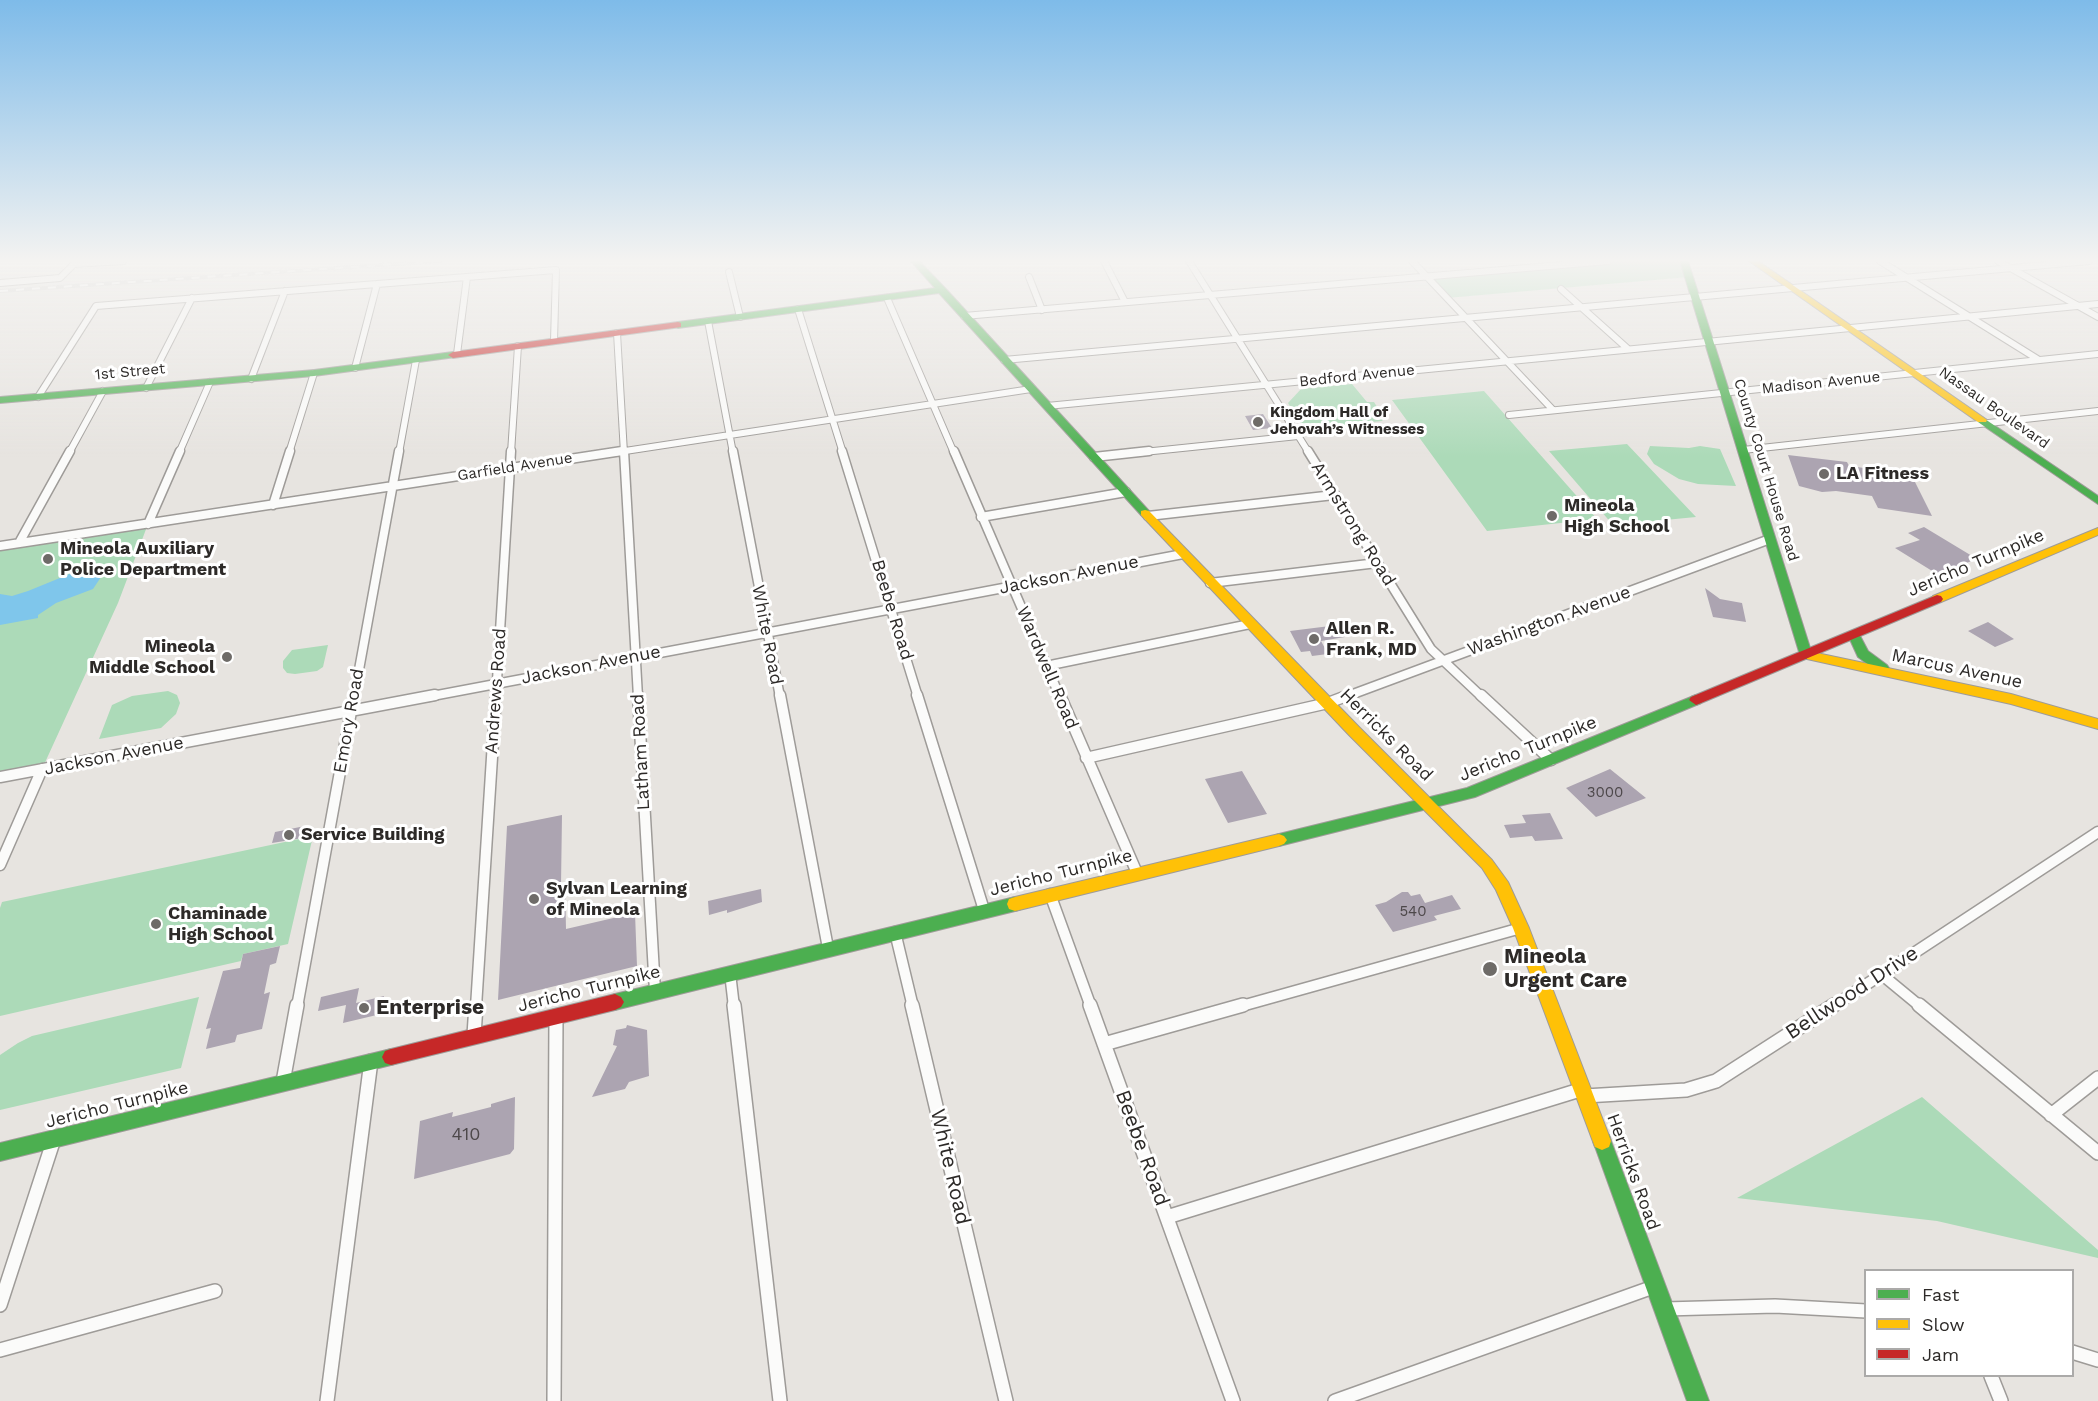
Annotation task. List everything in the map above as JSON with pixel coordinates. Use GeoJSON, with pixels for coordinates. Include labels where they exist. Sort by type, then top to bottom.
{"type":"FeatureCollection","features":[{"type":"Feature","properties":{"kind":"main road","name":"1st Street"},"geometry":{"type":"LineString","coordinates":[[0,400],[314,373],[667,326]]}},
{"type":"Feature","properties":{"kind":"main road","name":"Herricks Road"},"geometry":{"type":"LineString","coordinates":[[973,326],[1210,583],[1487,864],[1502,887],[1521,928],[1698,1401]]}},
{"type":"Feature","properties":{"kind":"main road","name":"County Court House Road"},"geometry":{"type":"LineString","coordinates":[[1705,326],[1806,655]]}},
{"type":"Feature","properties":{"kind":"main road","name":"Nassau Boulevard"},"geometry":{"type":"LineString","coordinates":[[1855,327],[2098,501]]}},
{"type":"Feature","properties":{"kind":"main road","name":"Nassau Boulevard"},"geometry":{"type":"LineString","coordinates":[[1992,423],[2098,492]]}},
{"type":"Feature","properties":{"kind":"main road","name":"Jericho Turnpike"},"geometry":{"type":"LineString","coordinates":[[0,1152],[1470,793],[1854,635],[2098,531]]}},
{"type":"Feature","properties":{"kind":"main road"},"geometry":{"type":"LineString","coordinates":[[1854,635],[1863,654],[1876,665],[1928,681]]}},
{"type":"Feature","properties":{"kind":"main road","name":"Marcus Avenue"},"geometry":{"type":"LineString","coordinates":[[1806,655],[2032,704],[2098,724]]}},
{"type":"Feature","properties":{"kind":"street"},"geometry":{"type":"LineString","coordinates":[[38,397],[83,326]]}},
{"type":"Feature","properties":{"kind":"street"},"geometry":{"type":"LineString","coordinates":[[146,388],[177,326]]}},
{"type":"Feature","properties":{"kind":"street"},"geometry":{"type":"LineString","coordinates":[[251,379],[271,326]]}},
{"type":"Feature","properties":{"kind":"street"},"geometry":{"type":"LineString","coordinates":[[355,368],[366,326]]}},
{"type":"Feature","properties":{"kind":"street"},"geometry":{"type":"LineString","coordinates":[[457,354],[461,326]]}},
{"type":"Feature","properties":{"kind":"street"},"geometry":{"type":"LineString","coordinates":[[555,326],[555,342]]}},
{"type":"Feature","properties":{"kind":"street","name":"White Road"},"geometry":{"type":"LineString","coordinates":[[709,326],[828,948]]}},
{"type":"Feature","properties":{"kind":"street","name":"Beebe Road"},"geometry":{"type":"LineString","coordinates":[[804,326],[984,910]]}},
{"type":"Feature","properties":{"kind":"street","name":"Wardwell Road"},"geometry":{"type":"LineString","coordinates":[[899,326],[1137,873]]}},
{"type":"Feature","properties":{"kind":"street","name":"Armstrong Road"},"geometry":{"type":"LineString","coordinates":[[1230,326],[1431,649],[1551,760]]}},
{"type":"Feature","properties":{"kind":"street"},"geometry":{"type":"LineString","coordinates":[[1004,360],[1369,326]]}},
{"type":"Feature","properties":{"kind":"street"},"geometry":{"type":"LineString","coordinates":[[1473,326],[1553,410]]}},
{"type":"Feature","properties":{"kind":"street"},"geometry":{"type":"LineString","coordinates":[[1602,326],[1628,350]]}},
{"type":"Feature","properties":{"kind":"street","name":"Bedford Avenue"},"geometry":{"type":"LineString","coordinates":[[1047,406],[1861,326]]}},
{"type":"Feature","properties":{"kind":"street"},"geometry":{"type":"LineString","coordinates":[[1986,326],[2039,360]]}},
{"type":"Feature","properties":{"kind":"street","name":"Latham Road"},"geometry":{"type":"LineString","coordinates":[[617,333],[655,991]]}},
{"type":"Feature","properties":{"kind":"street","name":"Andrews Road"},"geometry":{"type":"LineString","coordinates":[[474,1035],[518,346]]}},
{"type":"Feature","properties":{"kind":"street","name":"Madison Avenue"},"geometry":{"type":"LineString","coordinates":[[1509,415],[2098,354]]}},
{"type":"Feature","properties":{"kind":"street","name":"Emory Road"},"geometry":{"type":"LineString","coordinates":[[283,1082],[416,360]]}},
{"type":"Feature","properties":{"kind":"street"},"geometry":{"type":"LineString","coordinates":[[273,505],[314,373]]}},
{"type":"Feature","properties":{"kind":"street"},"geometry":{"type":"LineString","coordinates":[[148,524],[210,382]]}},
{"type":"Feature","properties":{"kind":"street","name":"Garfield Avenue"},"geometry":{"type":"LineString","coordinates":[[0,546],[1031,389]]}},
{"type":"Feature","properties":{"kind":"street"},"geometry":{"type":"LineString","coordinates":[[19,543],[103,391]]}},
{"type":"Feature","properties":{"kind":"street"},"geometry":{"type":"LineString","coordinates":[[1743,450],[2098,411]]}},
{"type":"Feature","properties":{"kind":"street"},"geometry":{"type":"LineString","coordinates":[[1094,457],[1298,436]]}},
{"type":"Feature","properties":{"kind":"street"},"geometry":{"type":"LineString","coordinates":[[981,517],[1126,492]]}},
{"type":"Feature","properties":{"kind":"street"},"geometry":{"type":"LineString","coordinates":[[1148,516],[1334,495]]}},
{"type":"Feature","properties":{"kind":"street","name":"Washington Avenue"},"geometry":{"type":"LineString","coordinates":[[1086,759],[1328,703],[1770,539]]}},
{"type":"Feature","properties":{"kind":"street","name":"Jackson Avenue"},"geometry":{"type":"LineString","coordinates":[[0,777],[1183,554]]}},
{"type":"Feature","properties":{"kind":"street"},"geometry":{"type":"LineString","coordinates":[[1210,583],[1377,563]]}},
{"type":"Feature","properties":{"kind":"street"},"geometry":{"type":"LineString","coordinates":[[1046,666],[1250,624]]}},
{"type":"Feature","properties":{"kind":"street"},"geometry":{"type":"LineString","coordinates":[[0,866],[42,769]]}},
{"type":"Feature","properties":{"kind":"street","name":"Bellwood Drive"},"geometry":{"type":"LineString","coordinates":[[1167,1217],[1584,1092],[1672,1092],[1709,1084],[1737,1069],[2098,832]]}},
{"type":"Feature","properties":{"kind":"street","name":"Beebe Road"},"geometry":{"type":"LineString","coordinates":[[1050,894],[1233,1401]]}},
{"type":"Feature","properties":{"kind":"street"},"geometry":{"type":"LineString","coordinates":[[1104,1044],[1521,928]]}},
{"type":"Feature","properties":{"kind":"street","name":"White Road"},"geometry":{"type":"LineString","coordinates":[[895,932],[1006,1401]]}},
{"type":"Feature","properties":{"kind":"street"},"geometry":{"type":"LineString","coordinates":[[730,973],[780,1401]]}},
{"type":"Feature","properties":{"kind":"street"},"geometry":{"type":"LineString","coordinates":[[1881,974],[2098,1154]]}},
{"type":"Feature","properties":{"kind":"street"},"geometry":{"type":"LineString","coordinates":[[554,1401],[555,1016]]}},
{"type":"Feature","properties":{"kind":"street"},"geometry":{"type":"LineString","coordinates":[[327,1401],[371,1060]]}},
{"type":"Feature","properties":{"kind":"street"},"geometry":{"type":"LineString","coordinates":[[2051,1115],[2098,1078]]}},
{"type":"Feature","properties":{"kind":"street"},"geometry":{"type":"LineString","coordinates":[[0,1305],[54,1139]]}},
{"type":"Feature","properties":{"kind":"street"},"geometry":{"type":"LineString","coordinates":[[1335,1401],[1656,1286]]}},
{"type":"Feature","properties":{"kind":"street"},"geometry":{"type":"LineString","coordinates":[[0,1350],[215,1291]]}},
{"type":"Feature","properties":{"kind":"street"},"geometry":{"type":"LineString","coordinates":[[1665,1309],[1775,1306],[1864,1311]]}},
{"type":"Feature","properties":{"kind":"street"},"geometry":{"type":"LineString","coordinates":[[2074,1352],[2098,1360]]}},
{"type":"Feature","properties":{"kind":"street"},"geometry":{"type":"LineString","coordinates":[[1991,1377],[2001,1401]]}},
{"type":"Feature","properties":{"kind":"green space"},"geometry":{"type":"Polygon","coordinates":[[[1352,384],[1367,402],[1374,402],[1384,418],[1382,421],[1304,429],[1288,403],[1301,389],[1352,384]]]}},
{"type":"Feature","properties":{"kind":"green space"},"geometry":{"type":"Polygon","coordinates":[[[1484,391],[1597,519],[1487,531],[1392,400],[1484,391]]]}},
{"type":"Feature","properties":{"kind":"green space"},"geometry":{"type":"Polygon","coordinates":[[[1627,444],[1696,517],[1613,525],[1549,451],[1627,444]]]}},
{"type":"Feature","properties":{"kind":"green space"},"geometry":{"type":"Polygon","coordinates":[[[1650,446],[1689,448],[1700,446],[1720,449],[1736,486],[1698,484],[1679,479],[1654,464],[1647,454],[1650,446]]]}},
{"type":"Feature","properties":{"kind":"green space"},"geometry":{"type":"Polygon","coordinates":[[[148,524],[118,603],[42,769],[0,777],[0,546],[148,524]]]}},
{"type":"Feature","properties":{"kind":"green space"},"geometry":{"type":"Polygon","coordinates":[[[328,645],[323,667],[317,671],[295,674],[287,673],[283,668],[283,661],[292,650],[328,645]]]}},
{"type":"Feature","properties":{"kind":"green space"},"geometry":{"type":"Polygon","coordinates":[[[168,691],[177,695],[180,703],[176,714],[161,728],[99,739],[112,705],[132,696],[168,691]]]}},
{"type":"Feature","properties":{"kind":"green space"},"geometry":{"type":"Polygon","coordinates":[[[313,836],[288,944],[243,954],[241,961],[0,1016],[0,908],[2,902],[313,836]]]}},
{"type":"Feature","properties":{"kind":"green space"},"geometry":{"type":"Polygon","coordinates":[[[199,997],[181,1068],[0,1110],[0,1055],[18,1043],[32,1036],[199,997]]]}},
{"type":"Feature","properties":{"kind":"green space"},"geometry":{"type":"Polygon","coordinates":[[[1922,1097],[2098,1250],[2098,1258],[1937,1221],[1737,1198],[1922,1097]]]}},
{"type":"Feature","properties":{"kind":"water"},"geometry":{"type":"Polygon","coordinates":[[[82,569],[95,571],[101,577],[93,589],[56,603],[38,615],[38,618],[0,625],[0,594],[12,596],[82,569]]]}},
{"type":"Feature","properties":{"kind":"building","name":"Kingdom Hall of Jehovah’s Witnesses"},"geometry":{"type":"Polygon","coordinates":[[[1263,414],[1272,428],[1253,430],[1245,416],[1263,414]]]}},
{"type":"Feature","properties":{"kind":"building"},"geometry":{"type":"Polygon","coordinates":[[[1788,455],[1847,462],[1849,466],[1911,474],[1932,516],[1878,508],[1872,496],[1836,491],[1822,492],[1799,486],[1788,455]]]}},
{"type":"Feature","properties":{"kind":"building"},"geometry":{"type":"Polygon","coordinates":[[[1924,527],[1977,559],[1937,574],[1895,548],[1920,540],[1908,533],[1924,527]]]}},
{"type":"Feature","properties":{"kind":"building"},"geometry":{"type":"Polygon","coordinates":[[[1705,588],[1720,599],[1742,603],[1746,622],[1713,617],[1705,588]]]}},
{"type":"Feature","properties":{"kind":"building"},"geometry":{"type":"Polygon","coordinates":[[[1988,622],[2014,639],[1995,647],[1968,631],[1988,622]]]}},
{"type":"Feature","properties":{"kind":"building","name":"Allen R. Frank, MD"},"geometry":{"type":"Polygon","coordinates":[[[1338,625],[1345,637],[1321,641],[1328,654],[1312,656],[1310,651],[1301,652],[1290,631],[1338,625]]]}},
{"type":"Feature","properties":{"kind":"building"},"geometry":{"type":"Polygon","coordinates":[[[1610,769],[1646,798],[1596,817],[1566,788],[1610,769]]]}},
{"type":"Feature","properties":{"kind":"building"},"geometry":{"type":"Polygon","coordinates":[[[1242,771],[1267,814],[1228,823],[1205,779],[1242,771]]]}},
{"type":"Feature","properties":{"kind":"building"},"geometry":{"type":"Polygon","coordinates":[[[1550,813],[1563,839],[1535,841],[1532,836],[1510,838],[1504,825],[1526,823],[1522,815],[1550,813]]]}},
{"type":"Feature","properties":{"kind":"building","name":"Sylvan Learning of Mineola"},"geometry":{"type":"Polygon","coordinates":[[[562,815],[561,885],[565,884],[566,929],[635,913],[637,966],[498,1000],[507,826],[562,815]]]}},
{"type":"Feature","properties":{"kind":"building","name":"Service Building"},"geometry":{"type":"Polygon","coordinates":[[[305,826],[303,838],[272,843],[275,832],[305,826]]]}},
{"type":"Feature","properties":{"kind":"building"},"geometry":{"type":"Polygon","coordinates":[[[761,889],[762,902],[727,913],[727,910],[709,915],[708,901],[761,889]]]}},
{"type":"Feature","properties":{"kind":"building"},"geometry":{"type":"Polygon","coordinates":[[[1402,892],[1408,892],[1411,896],[1420,894],[1425,903],[1452,895],[1461,909],[1434,916],[1437,920],[1393,932],[1375,905],[1386,902],[1402,892]]]}},
{"type":"Feature","properties":{"kind":"building"},"geometry":{"type":"Polygon","coordinates":[[[280,946],[276,963],[270,965],[264,994],[270,992],[262,1029],[237,1035],[235,1042],[206,1049],[211,1028],[206,1029],[223,971],[240,968],[243,954],[280,946]]]}},
{"type":"Feature","properties":{"kind":"building","name":"Enterprise"},"geometry":{"type":"Polygon","coordinates":[[[359,988],[356,1003],[384,996],[381,1014],[343,1023],[346,1005],[318,1011],[321,997],[359,988]]]}},
{"type":"Feature","properties":{"kind":"building"},"geometry":{"type":"Polygon","coordinates":[[[627,1025],[647,1030],[649,1076],[629,1082],[625,1089],[592,1097],[617,1046],[613,1045],[616,1030],[626,1028],[627,1025]]]}},
{"type":"Feature","properties":{"kind":"building"},"geometry":{"type":"Polygon","coordinates":[[[515,1097],[514,1149],[510,1154],[414,1179],[420,1121],[453,1112],[452,1117],[491,1107],[491,1104],[515,1097]]]}},
{"type":"Feature","properties":{"kind":"traffic: fast"},"geometry":{"type":"LineString","coordinates":[[975,326],[1145,513]]}},
{"type":"Feature","properties":{"kind":"traffic: fast"},"geometry":{"type":"LineString","coordinates":[[1704,326],[1806,655],[1812,656]]}},
{"type":"Feature","properties":{"kind":"traffic: fast"},"geometry":{"type":"LineString","coordinates":[[0,400],[314,373],[453,355]]}},
{"type":"Feature","properties":{"kind":"traffic: fast"},"geometry":{"type":"LineString","coordinates":[[1982,420],[2098,501]]}},
{"type":"Feature","properties":{"kind":"traffic: fast"},"geometry":{"type":"LineString","coordinates":[[1854,635],[1863,654],[1882,668]]}},
{"type":"Feature","properties":{"kind":"traffic: fast"},"geometry":{"type":"LineString","coordinates":[[1279,840],[1470,793],[1696,700]]}},
{"type":"Feature","properties":{"kind":"traffic: fast"},"geometry":{"type":"LineString","coordinates":[[615,1002],[1015,904]]}},
{"type":"Feature","properties":{"kind":"traffic: fast"},"geometry":{"type":"LineString","coordinates":[[0,1152],[391,1057]]}},
{"type":"Feature","properties":{"kind":"traffic: fast"},"geometry":{"type":"LineString","coordinates":[[1602,1141],[1698,1401]]}},
{"type":"Feature","properties":{"kind":"traffic: slow"},"geometry":{"type":"LineString","coordinates":[[1847,326],[1982,420]]}},
{"type":"Feature","properties":{"kind":"traffic: slow"},"geometry":{"type":"LineString","coordinates":[[1145,513],[1354,731],[1428,803]]}},
{"type":"Feature","properties":{"kind":"traffic: slow"},"geometry":{"type":"LineString","coordinates":[[1937,599],[2098,531]]}},
{"type":"Feature","properties":{"kind":"traffic: slow"},"geometry":{"type":"LineString","coordinates":[[1812,656],[2011,699],[2098,724]]}},
{"type":"Feature","properties":{"kind":"traffic: slow"},"geometry":{"type":"LineString","coordinates":[[1428,803],[1487,864],[1502,887],[1521,928],[1602,1141]]}},
{"type":"Feature","properties":{"kind":"traffic: slow"},"geometry":{"type":"LineString","coordinates":[[1015,904],[1279,840]]}},
{"type":"Feature","properties":{"kind":"traffic: jam"},"geometry":{"type":"LineString","coordinates":[[453,355],[668,326]]}},
{"type":"Feature","properties":{"kind":"traffic: jam"},"geometry":{"type":"LineString","coordinates":[[1696,700],[1937,599]]}},
{"type":"Feature","properties":{"kind":"traffic: jam"},"geometry":{"type":"LineString","coordinates":[[391,1057],[615,1002]]}},
{"type":"Feature","properties":{"kind":"place","name":"Kingdom Hall of Jehovah’s Witnesses"},"geometry":{"type":"Point","coordinates":[1258,422]}},
{"type":"Feature","properties":{"kind":"place","name":"LA Fitness"},"geometry":{"type":"Point","coordinates":[1824,474]}},
{"type":"Feature","properties":{"kind":"place","name":"Mineola High School"},"geometry":{"type":"Point","coordinates":[1552,516]}},
{"type":"Feature","properties":{"kind":"place","name":"Mineola Auxiliary Police Department"},"geometry":{"type":"Point","coordinates":[48,559]}},
{"type":"Feature","properties":{"kind":"place","name":"Allen R. Frank, MD"},"geometry":{"type":"Point","coordinates":[1314,639]}},
{"type":"Feature","properties":{"kind":"place","name":"Mineola Middle School"},"geometry":{"type":"Point","coordinates":[227,657]}},
{"type":"Feature","properties":{"kind":"place","name":"Service Building"},"geometry":{"type":"Point","coordinates":[289,835]}},
{"type":"Feature","properties":{"kind":"place","name":"Sylvan Learning of Mineola"},"geometry":{"type":"Point","coordinates":[534,899]}},
{"type":"Feature","properties":{"kind":"place","name":"Chaminade High School"},"geometry":{"type":"Point","coordinates":[156,924]}},
{"type":"Feature","properties":{"kind":"place","name":"Mineola Urgent Care"},"geometry":{"type":"Point","coordinates":[1490,969]}},
{"type":"Feature","properties":{"kind":"place","name":"Enterprise"},"geometry":{"type":"Point","coordinates":[364,1008]}}]}
